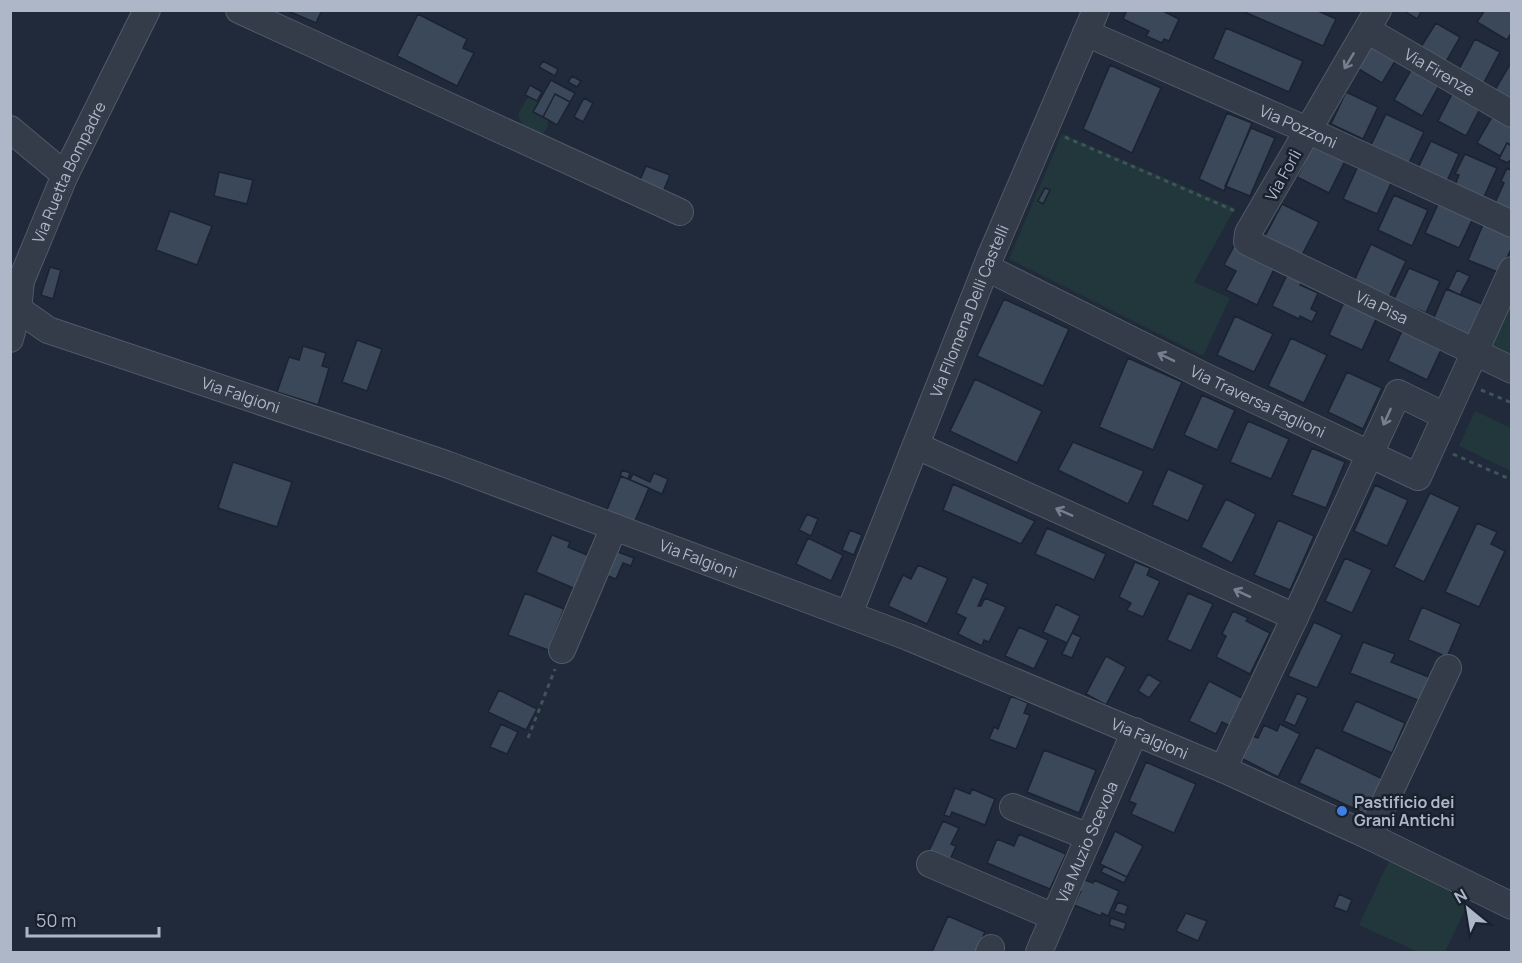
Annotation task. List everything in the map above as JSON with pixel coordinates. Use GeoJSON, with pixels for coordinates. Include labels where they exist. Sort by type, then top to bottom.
{"type":"FeatureCollection","features":[{"type":"Feature","properties":{"kind":"street","name":"Via Ruetta Bompadre"},"geometry":{"type":"LineString","coordinates":[[10,339],[18,309],[21,282],[66,175],[147,10]]}},
{"type":"Feature","properties":{"kind":"street"},"geometry":{"type":"LineString","coordinates":[[239,10],[680,212]]}},
{"type":"Feature","properties":{"kind":"street","name":"Via Firenze"},"geometry":{"type":"LineString","coordinates":[[1370,17],[1512,114]]}},
{"type":"Feature","properties":{"kind":"street","name":"Via Forlì"},"geometry":{"type":"LineString","coordinates":[[1254,232],[1370,17]]}},
{"type":"Feature","properties":{"kind":"street","name":"Via Pozzoni"},"geometry":{"type":"LineString","coordinates":[[1091,22],[1307,130],[1512,224]]}},
{"type":"Feature","properties":{"kind":"street","name":"Via FIlomena Delli Castelli"},"geometry":{"type":"LineString","coordinates":[[849,614],[918,446],[987,268],[1091,22]]}},
{"type":"Feature","properties":{"kind":"street"},"geometry":{"type":"LineString","coordinates":[[10,129],[66,175]]}},
{"type":"Feature","properties":{"kind":"street","name":"Via Pisa"},"geometry":{"type":"LineString","coordinates":[[1254,232],[1474,353],[1512,370]]}},
{"type":"Feature","properties":{"kind":"street","name":"Via Traversa Faglioni"},"geometry":{"type":"LineString","coordinates":[[987,268],[1206,377],[1418,477],[1445,416]]}},
{"type":"Feature","properties":{"kind":"street"},"geometry":{"type":"LineString","coordinates":[[1223,769],[1398,393],[1445,416],[1512,270]]}},
{"type":"Feature","properties":{"kind":"street","name":"Via Falgioni"},"geometry":{"type":"LineString","coordinates":[[18,309],[48,330],[446,464],[849,614],[1223,769],[1369,836],[1512,906]]}},
{"type":"Feature","properties":{"kind":"street"},"geometry":{"type":"LineString","coordinates":[[918,446],[1295,617]]}},
{"type":"Feature","properties":{"kind":"street"},"geometry":{"type":"LineString","coordinates":[[562,650],[614,527]]}},
{"type":"Feature","properties":{"kind":"street"},"geometry":{"type":"LineString","coordinates":[[1369,836],[1448,668]]}},
{"type":"Feature","properties":{"kind":"street","name":"Via Muzio Scevola"},"geometry":{"type":"LineString","coordinates":[[1039,952],[1135,731]]}},
{"type":"Feature","properties":{"kind":"street"},"geometry":{"type":"LineString","coordinates":[[1013,807],[1089,837]]}},
{"type":"Feature","properties":{"kind":"street"},"geometry":{"type":"LineString","coordinates":[[930,864],[1054,917]]}},
{"type":"Feature","properties":{"kind":"path"},"geometry":{"type":"LineString","coordinates":[[1045,129],[1254,232]]}},
{"type":"Feature","properties":{"kind":"path"},"geometry":{"type":"LineString","coordinates":[[1480,390],[1512,403]]}},
{"type":"Feature","properties":{"kind":"path"},"geometry":{"type":"LineString","coordinates":[[1452,453],[1512,480]]}},
{"type":"Feature","properties":{"kind":"path"},"geometry":{"type":"LineString","coordinates":[[528,738],[562,650]]}},
{"type":"Feature","properties":{"kind":"green space"},"geometry":{"type":"Polygon","coordinates":[[[530,96],[544,98],[547,109],[548,125],[538,136],[523,126],[518,115],[530,96]]]}},
{"type":"Feature","properties":{"kind":"green space"},"geometry":{"type":"Polygon","coordinates":[[[1062,134],[1235,208],[1194,282],[1230,298],[1203,356],[1009,259],[1062,134]]]}},
{"type":"Feature","properties":{"kind":"green space"},"geometry":{"type":"Polygon","coordinates":[[[1511,283],[1511,368],[1480,354],[1511,283]]]}},
{"type":"Feature","properties":{"kind":"green space"},"geometry":{"type":"Polygon","coordinates":[[[1475,411],[1511,428],[1511,471],[1459,446],[1475,411]]]}},
{"type":"Feature","properties":{"kind":"green space"},"geometry":{"type":"Polygon","coordinates":[[[1390,859],[1471,897],[1445,952],[1418,952],[1359,925],[1390,859]]]}},
{"type":"Feature","properties":{"kind":"building"},"geometry":{"type":"Polygon","coordinates":[[[286,10],[322,10],[316,23],[286,10]]]}},
{"type":"Feature","properties":{"kind":"building"},"geometry":{"type":"Polygon","coordinates":[[[1127,10],[1161,10],[1179,19],[1169,41],[1164,39],[1162,43],[1146,36],[1149,31],[1123,19],[1127,10]]]}},
{"type":"Feature","properties":{"kind":"building"},"geometry":{"type":"Polygon","coordinates":[[[1240,10],[1316,10],[1336,19],[1323,46],[1240,10]]]}},
{"type":"Feature","properties":{"kind":"building"},"geometry":{"type":"Polygon","coordinates":[[[1403,10],[1422,10],[1417,19],[1403,10]]]}},
{"type":"Feature","properties":{"kind":"building"},"geometry":{"type":"Polygon","coordinates":[[[1485,10],[1512,10],[1512,32],[1507,40],[1477,22],[1485,10]]]}},
{"type":"Feature","properties":{"kind":"building"},"geometry":{"type":"Polygon","coordinates":[[[418,14],[467,39],[463,48],[474,53],[457,86],[397,56],[418,14]]]}},
{"type":"Feature","properties":{"kind":"building"},"geometry":{"type":"Polygon","coordinates":[[[1436,23],[1460,37],[1444,65],[1419,50],[1436,23]]]}},
{"type":"Feature","properties":{"kind":"building"},"geometry":{"type":"Polygon","coordinates":[[[1226,28],[1303,61],[1289,92],[1213,59],[1226,28]]]}},
{"type":"Feature","properties":{"kind":"building"},"geometry":{"type":"Polygon","coordinates":[[[1475,39],[1500,52],[1482,86],[1457,73],[1475,39]]]}},
{"type":"Feature","properties":{"kind":"building"},"geometry":{"type":"Polygon","coordinates":[[[1372,43],[1397,58],[1382,83],[1357,68],[1372,43]]]}},
{"type":"Feature","properties":{"kind":"building"},"geometry":{"type":"Polygon","coordinates":[[[543,61],[558,69],[555,76],[539,67],[543,61]]]}},
{"type":"Feature","properties":{"kind":"building"},"geometry":{"type":"Polygon","coordinates":[[[1512,61],[1512,104],[1493,93],[1512,61]]]}},
{"type":"Feature","properties":{"kind":"building"},"geometry":{"type":"Polygon","coordinates":[[[1110,65],[1161,88],[1132,153],[1083,129],[1110,65]]]}},
{"type":"Feature","properties":{"kind":"building"},"geometry":{"type":"Polygon","coordinates":[[[1413,67],[1441,82],[1422,116],[1394,100],[1413,67]]]}},
{"type":"Feature","properties":{"kind":"building"},"geometry":{"type":"Polygon","coordinates":[[[572,76],[581,81],[577,87],[568,82],[572,76]]]}},
{"type":"Feature","properties":{"kind":"building"},"geometry":{"type":"Polygon","coordinates":[[[551,80],[575,93],[570,102],[555,94],[543,117],[533,112],[551,80]]]}},
{"type":"Feature","properties":{"kind":"building"},"geometry":{"type":"Polygon","coordinates":[[[530,85],[542,92],[537,101],[525,95],[530,85]]]}},
{"type":"Feature","properties":{"kind":"building"},"geometry":{"type":"Polygon","coordinates":[[[1346,92],[1378,107],[1363,139],[1331,124],[1346,92]]]}},
{"type":"Feature","properties":{"kind":"building"},"geometry":{"type":"Polygon","coordinates":[[[1453,92],[1481,107],[1466,136],[1438,121],[1453,92]]]}},
{"type":"Feature","properties":{"kind":"building"},"geometry":{"type":"Polygon","coordinates":[[[555,94],[570,102],[557,125],[543,117],[555,94]]]}},
{"type":"Feature","properties":{"kind":"building"},"geometry":{"type":"Polygon","coordinates":[[[584,98],[593,103],[583,122],[574,117],[584,98]]]}},
{"type":"Feature","properties":{"kind":"building"},"geometry":{"type":"Polygon","coordinates":[[[1227,113],[1252,123],[1224,191],[1199,179],[1227,113]]]}},
{"type":"Feature","properties":{"kind":"building"},"geometry":{"type":"Polygon","coordinates":[[[1386,114],[1424,132],[1408,165],[1370,147],[1386,114]]]}},
{"type":"Feature","properties":{"kind":"building"},"geometry":{"type":"Polygon","coordinates":[[[1492,117],[1512,127],[1512,146],[1507,143],[1500,156],[1477,143],[1492,117]]]}},
{"type":"Feature","properties":{"kind":"building"},"geometry":{"type":"Polygon","coordinates":[[[1251,128],[1275,138],[1250,196],[1225,186],[1251,128]]]}},
{"type":"Feature","properties":{"kind":"building"},"geometry":{"type":"Polygon","coordinates":[[[1431,141],[1459,154],[1447,181],[1418,168],[1431,141]]]}},
{"type":"Feature","properties":{"kind":"building"},"geometry":{"type":"Polygon","coordinates":[[[1507,143],[1512,146],[1512,162],[1508,163],[1499,159],[1507,143]]]}},
{"type":"Feature","properties":{"kind":"building"},"geometry":{"type":"Polygon","coordinates":[[[1313,145],[1345,161],[1329,193],[1297,177],[1313,145]]]}},
{"type":"Feature","properties":{"kind":"building"},"geometry":{"type":"Polygon","coordinates":[[[1465,154],[1497,168],[1483,199],[1455,185],[1459,175],[1455,174],[1465,154]]]}},
{"type":"Feature","properties":{"kind":"building"},"geometry":{"type":"Polygon","coordinates":[[[646,166],[670,175],[660,199],[636,190],[646,166]]]}},
{"type":"Feature","properties":{"kind":"building"},"geometry":{"type":"Polygon","coordinates":[[[1358,166],[1392,181],[1377,214],[1343,199],[1358,166]]]}},
{"type":"Feature","properties":{"kind":"building"},"geometry":{"type":"Polygon","coordinates":[[[1507,168],[1512,171],[1512,213],[1494,205],[1504,183],[1501,181],[1507,168]]]}},
{"type":"Feature","properties":{"kind":"building"},"geometry":{"type":"Polygon","coordinates":[[[219,172],[253,180],[247,204],[214,196],[219,172]]]}},
{"type":"Feature","properties":{"kind":"building"},"geometry":{"type":"Polygon","coordinates":[[[1045,188],[1050,190],[1043,204],[1038,201],[1045,188]]]}},
{"type":"Feature","properties":{"kind":"building"},"geometry":{"type":"Polygon","coordinates":[[[1394,195],[1428,210],[1412,246],[1378,230],[1394,195]]]}},
{"type":"Feature","properties":{"kind":"building"},"geometry":{"type":"Polygon","coordinates":[[[1439,202],[1473,218],[1459,248],[1425,233],[1439,202]]]}},
{"type":"Feature","properties":{"kind":"building"},"geometry":{"type":"Polygon","coordinates":[[[1282,204],[1319,222],[1302,255],[1265,236],[1282,204]]]}},
{"type":"Feature","properties":{"kind":"building"},"geometry":{"type":"Polygon","coordinates":[[[170,211],[212,226],[197,265],[156,250],[170,211]]]}},
{"type":"Feature","properties":{"kind":"building"},"geometry":{"type":"Polygon","coordinates":[[[1484,222],[1512,234],[1512,247],[1500,273],[1468,260],[1484,222]]]}},
{"type":"Feature","properties":{"kind":"building"},"geometry":{"type":"Polygon","coordinates":[[[1371,244],[1406,261],[1389,297],[1354,281],[1371,244]]]}},
{"type":"Feature","properties":{"kind":"building"},"geometry":{"type":"Polygon","coordinates":[[[1234,246],[1276,265],[1257,305],[1226,290],[1236,271],[1224,265],[1234,246]]]}},
{"type":"Feature","properties":{"kind":"building"},"geometry":{"type":"Polygon","coordinates":[[[50,267],[61,270],[53,299],[41,295],[50,267]]]}},
{"type":"Feature","properties":{"kind":"building"},"geometry":{"type":"Polygon","coordinates":[[[1409,268],[1440,281],[1426,313],[1394,299],[1409,268]]]}},
{"type":"Feature","properties":{"kind":"building"},"geometry":{"type":"Polygon","coordinates":[[[1457,270],[1470,276],[1460,295],[1448,289],[1457,270]]]}},
{"type":"Feature","properties":{"kind":"building"},"geometry":{"type":"Polygon","coordinates":[[[1288,273],[1303,280],[1300,285],[1318,293],[1311,309],[1317,312],[1312,322],[1300,316],[1299,319],[1272,306],[1288,273]]]}},
{"type":"Feature","properties":{"kind":"building"},"geometry":{"type":"Polygon","coordinates":[[[1446,289],[1482,304],[1469,335],[1433,320],[1446,289]]]}},
{"type":"Feature","properties":{"kind":"building"},"geometry":{"type":"Polygon","coordinates":[[[1004,299],[1069,329],[1043,386],[977,356],[1004,299]]]}},
{"type":"Feature","properties":{"kind":"building"},"geometry":{"type":"Polygon","coordinates":[[[1344,302],[1377,317],[1362,350],[1329,335],[1344,302]]]}},
{"type":"Feature","properties":{"kind":"building"},"geometry":{"type":"Polygon","coordinates":[[[1235,316],[1273,334],[1254,372],[1217,355],[1235,316]]]}},
{"type":"Feature","properties":{"kind":"building"},"geometry":{"type":"Polygon","coordinates":[[[1402,331],[1441,350],[1427,380],[1388,361],[1402,331]]]}},
{"type":"Feature","properties":{"kind":"building"},"geometry":{"type":"Polygon","coordinates":[[[1291,338],[1327,355],[1304,403],[1268,386],[1291,338]]]}},
{"type":"Feature","properties":{"kind":"building"},"geometry":{"type":"Polygon","coordinates":[[[357,340],[382,349],[367,391],[342,382],[357,340]]]}},
{"type":"Feature","properties":{"kind":"building"},"geometry":{"type":"Polygon","coordinates":[[[303,346],[326,353],[322,366],[329,368],[318,405],[277,392],[289,357],[299,360],[303,346]]]}},
{"type":"Feature","properties":{"kind":"building"},"geometry":{"type":"Polygon","coordinates":[[[1128,358],[1182,382],[1153,450],[1099,427],[1128,358]]]}},
{"type":"Feature","properties":{"kind":"building"},"geometry":{"type":"Polygon","coordinates":[[[1347,372],[1382,388],[1363,429],[1328,412],[1347,372]]]}},
{"type":"Feature","properties":{"kind":"building"},"geometry":{"type":"Polygon","coordinates":[[[975,379],[1042,411],[1017,463],[950,431],[975,379]]]}},
{"type":"Feature","properties":{"kind":"building"},"geometry":{"type":"Polygon","coordinates":[[[1202,395],[1235,410],[1217,450],[1184,435],[1202,395]]]}},
{"type":"Feature","properties":{"kind":"building"},"geometry":{"type":"Polygon","coordinates":[[[1248,421],[1289,439],[1271,479],[1230,462],[1248,421]]]}},
{"type":"Feature","properties":{"kind":"building"},"geometry":{"type":"Polygon","coordinates":[[[1073,442],[1144,471],[1128,504],[1058,470],[1073,442]]]}},
{"type":"Feature","properties":{"kind":"building"},"geometry":{"type":"Polygon","coordinates":[[[1312,448],[1345,462],[1326,508],[1292,495],[1312,448]]]}},
{"type":"Feature","properties":{"kind":"building"},"geometry":{"type":"Polygon","coordinates":[[[233,462],[292,482],[277,527],[218,508],[233,462]]]}},
{"type":"Feature","properties":{"kind":"building"},"geometry":{"type":"Polygon","coordinates":[[[1168,469],[1204,485],[1188,521],[1152,505],[1168,469]]]}},
{"type":"Feature","properties":{"kind":"building"},"geometry":{"type":"Polygon","coordinates":[[[622,470],[630,473],[628,479],[620,476],[622,470]]]}},
{"type":"Feature","properties":{"kind":"building"},"geometry":{"type":"Polygon","coordinates":[[[654,473],[668,479],[662,494],[630,480],[633,474],[650,482],[654,473]]]}},
{"type":"Feature","properties":{"kind":"building"},"geometry":{"type":"Polygon","coordinates":[[[621,476],[649,488],[634,523],[606,512],[621,476]]]}},
{"type":"Feature","properties":{"kind":"building"},"geometry":{"type":"Polygon","coordinates":[[[953,484],[1035,521],[1021,544],[943,510],[953,484]]]}},
{"type":"Feature","properties":{"kind":"building"},"geometry":{"type":"Polygon","coordinates":[[[1375,485],[1408,500],[1387,546],[1354,531],[1375,485]]]}},
{"type":"Feature","properties":{"kind":"building"},"geometry":{"type":"Polygon","coordinates":[[[1430,493],[1460,507],[1424,582],[1394,567],[1430,493]]]}},
{"type":"Feature","properties":{"kind":"building"},"geometry":{"type":"Polygon","coordinates":[[[1226,499],[1256,514],[1232,563],[1201,547],[1226,499]]]}},
{"type":"Feature","properties":{"kind":"building"},"geometry":{"type":"Polygon","coordinates":[[[807,514],[818,519],[811,536],[799,530],[807,514]]]}},
{"type":"Feature","properties":{"kind":"building"},"geometry":{"type":"Polygon","coordinates":[[[1278,520],[1314,536],[1290,590],[1254,575],[1278,520]]]}},
{"type":"Feature","properties":{"kind":"building"},"geometry":{"type":"Polygon","coordinates":[[[1477,523],[1497,532],[1491,544],[1505,551],[1479,607],[1445,592],[1477,523]]]}},
{"type":"Feature","properties":{"kind":"building"},"geometry":{"type":"Polygon","coordinates":[[[1047,528],[1106,554],[1094,580],[1035,554],[1047,528]]]}},
{"type":"Feature","properties":{"kind":"building"},"geometry":{"type":"Polygon","coordinates":[[[850,530],[862,535],[854,555],[842,550],[850,530]]]}},
{"type":"Feature","properties":{"kind":"building"},"geometry":{"type":"Polygon","coordinates":[[[552,535],[570,542],[568,547],[592,557],[578,590],[536,572],[552,535]]]}},
{"type":"Feature","properties":{"kind":"building"},"geometry":{"type":"Polygon","coordinates":[[[808,538],[843,555],[831,581],[796,564],[808,538]]]}},
{"type":"Feature","properties":{"kind":"building"},"geometry":{"type":"Polygon","coordinates":[[[610,549],[634,558],[631,566],[623,563],[616,579],[600,573],[610,549]]]}},
{"type":"Feature","properties":{"kind":"building"},"geometry":{"type":"Polygon","coordinates":[[[1345,558],[1372,570],[1352,613],[1325,601],[1345,558]]]}},
{"type":"Feature","properties":{"kind":"building"},"geometry":{"type":"Polygon","coordinates":[[[1135,562],[1150,568],[1147,575],[1160,581],[1143,617],[1127,610],[1131,603],[1119,597],[1135,562]]]}},
{"type":"Feature","properties":{"kind":"building"},"geometry":{"type":"Polygon","coordinates":[[[918,565],[948,578],[927,624],[888,606],[903,575],[911,579],[918,565]]]}},
{"type":"Feature","properties":{"kind":"building"},"geometry":{"type":"Polygon","coordinates":[[[973,577],[988,584],[978,606],[981,606],[985,598],[1006,607],[989,642],[984,640],[982,646],[958,634],[966,618],[956,613],[973,577]]]}},
{"type":"Feature","properties":{"kind":"building"},"geometry":{"type":"Polygon","coordinates":[[[525,593],[564,609],[548,650],[508,635],[525,593]]]}},
{"type":"Feature","properties":{"kind":"building"},"geometry":{"type":"Polygon","coordinates":[[[1188,593],[1213,604],[1191,651],[1167,640],[1188,593]]]}},
{"type":"Feature","properties":{"kind":"building"},"geometry":{"type":"Polygon","coordinates":[[[1056,604],[1080,616],[1067,643],[1043,632],[1056,604]]]}},
{"type":"Feature","properties":{"kind":"building"},"geometry":{"type":"Polygon","coordinates":[[[1422,607],[1461,624],[1447,657],[1408,640],[1422,607]]]}},
{"type":"Feature","properties":{"kind":"building"},"geometry":{"type":"Polygon","coordinates":[[[1233,611],[1248,618],[1246,621],[1270,633],[1250,674],[1216,657],[1226,636],[1222,634],[1233,611]]]}},
{"type":"Feature","properties":{"kind":"building"},"geometry":{"type":"Polygon","coordinates":[[[1314,622],[1342,635],[1317,688],[1288,676],[1314,622]]]}},
{"type":"Feature","properties":{"kind":"building"},"geometry":{"type":"Polygon","coordinates":[[[1019,627],[1048,640],[1034,669],[1005,656],[1019,627]]]}},
{"type":"Feature","properties":{"kind":"building"},"geometry":{"type":"Polygon","coordinates":[[[1072,633],[1081,637],[1072,658],[1062,654],[1072,633]]]}},
{"type":"Feature","properties":{"kind":"building"},"geometry":{"type":"Polygon","coordinates":[[[1363,642],[1395,654],[1391,662],[1429,677],[1420,701],[1350,673],[1363,642]]]}},
{"type":"Feature","properties":{"kind":"building"},"geometry":{"type":"Polygon","coordinates":[[[1106,656],[1126,667],[1106,705],[1086,694],[1106,656]]]}},
{"type":"Feature","properties":{"kind":"building"},"geometry":{"type":"Polygon","coordinates":[[[1148,674],[1161,682],[1149,698],[1138,691],[1148,674]]]}},
{"type":"Feature","properties":{"kind":"building"},"geometry":{"type":"Polygon","coordinates":[[[1209,681],[1244,699],[1230,726],[1222,722],[1216,734],[1189,721],[1209,681]]]}},
{"type":"Feature","properties":{"kind":"building"},"geometry":{"type":"Polygon","coordinates":[[[499,690],[537,709],[526,730],[488,712],[499,690]]]}},
{"type":"Feature","properties":{"kind":"building"},"geometry":{"type":"Polygon","coordinates":[[[1297,693],[1308,698],[1295,726],[1284,721],[1297,693]]]}},
{"type":"Feature","properties":{"kind":"building"},"geometry":{"type":"Polygon","coordinates":[[[1011,696],[1028,703],[1024,713],[1030,715],[1016,749],[989,739],[994,727],[998,729],[1011,696]]]}},
{"type":"Feature","properties":{"kind":"building"},"geometry":{"type":"Polygon","coordinates":[[[1356,701],[1405,723],[1392,753],[1342,731],[1356,701]]]}},
{"type":"Feature","properties":{"kind":"building"},"geometry":{"type":"Polygon","coordinates":[[[501,724],[518,732],[507,754],[490,747],[501,724]]]}},
{"type":"Feature","properties":{"kind":"building"},"geometry":{"type":"Polygon","coordinates":[[[1280,724],[1300,734],[1278,777],[1239,757],[1250,735],[1258,738],[1264,725],[1277,731],[1280,724]]]}},
{"type":"Feature","properties":{"kind":"building"},"geometry":{"type":"Polygon","coordinates":[[[1316,747],[1387,781],[1370,816],[1299,783],[1316,747]]]}},
{"type":"Feature","properties":{"kind":"building"},"geometry":{"type":"Polygon","coordinates":[[[1044,750],[1096,770],[1079,813],[1027,792],[1044,750]]]}},
{"type":"Feature","properties":{"kind":"building"},"geometry":{"type":"Polygon","coordinates":[[[1146,762],[1196,784],[1174,833],[1131,814],[1136,804],[1129,801],[1146,762]]]}},
{"type":"Feature","properties":{"kind":"building"},"geometry":{"type":"Polygon","coordinates":[[[955,788],[970,794],[972,789],[995,799],[985,825],[952,812],[950,817],[944,815],[955,788]]]}},
{"type":"Feature","properties":{"kind":"building"},"geometry":{"type":"Polygon","coordinates":[[[943,821],[959,828],[951,844],[956,846],[949,862],[928,853],[943,821]]]}},
{"type":"Feature","properties":{"kind":"building"},"geometry":{"type":"Polygon","coordinates":[[[1115,831],[1143,846],[1127,877],[1100,864],[1115,831]]]}},
{"type":"Feature","properties":{"kind":"building"},"geometry":{"type":"Polygon","coordinates":[[[1019,834],[1066,854],[1050,889],[987,863],[997,839],[1014,846],[1019,834]]]}},
{"type":"Feature","properties":{"kind":"building"},"geometry":{"type":"Polygon","coordinates":[[[1104,866],[1127,877],[1124,883],[1101,872],[1104,866]]]}},
{"type":"Feature","properties":{"kind":"building"},"geometry":{"type":"Polygon","coordinates":[[[1082,879],[1093,883],[1094,880],[1119,891],[1108,916],[1102,913],[1101,916],[1074,905],[1081,891],[1077,889],[1082,879]]]}},
{"type":"Feature","properties":{"kind":"building"},"geometry":{"type":"Polygon","coordinates":[[[1339,894],[1352,900],[1347,912],[1334,907],[1339,894]]]}},
{"type":"Feature","properties":{"kind":"building"},"geometry":{"type":"Polygon","coordinates":[[[1118,902],[1128,906],[1125,915],[1114,911],[1118,902]]]}},
{"type":"Feature","properties":{"kind":"building"},"geometry":{"type":"Polygon","coordinates":[[[1186,913],[1207,921],[1198,941],[1176,931],[1186,913]]]}},
{"type":"Feature","properties":{"kind":"building"},"geometry":{"type":"Polygon","coordinates":[[[948,916],[985,932],[976,952],[932,952],[948,916]]]}},
{"type":"Feature","properties":{"kind":"building"},"geometry":{"type":"Polygon","coordinates":[[[1111,918],[1126,923],[1124,930],[1109,925],[1111,918]]]}},
{"type":"Feature","properties":{"kind":"place","name":"Pastificio dei Grani Antichi"},"geometry":{"type":"Point","coordinates":[1342,811]}}]}
